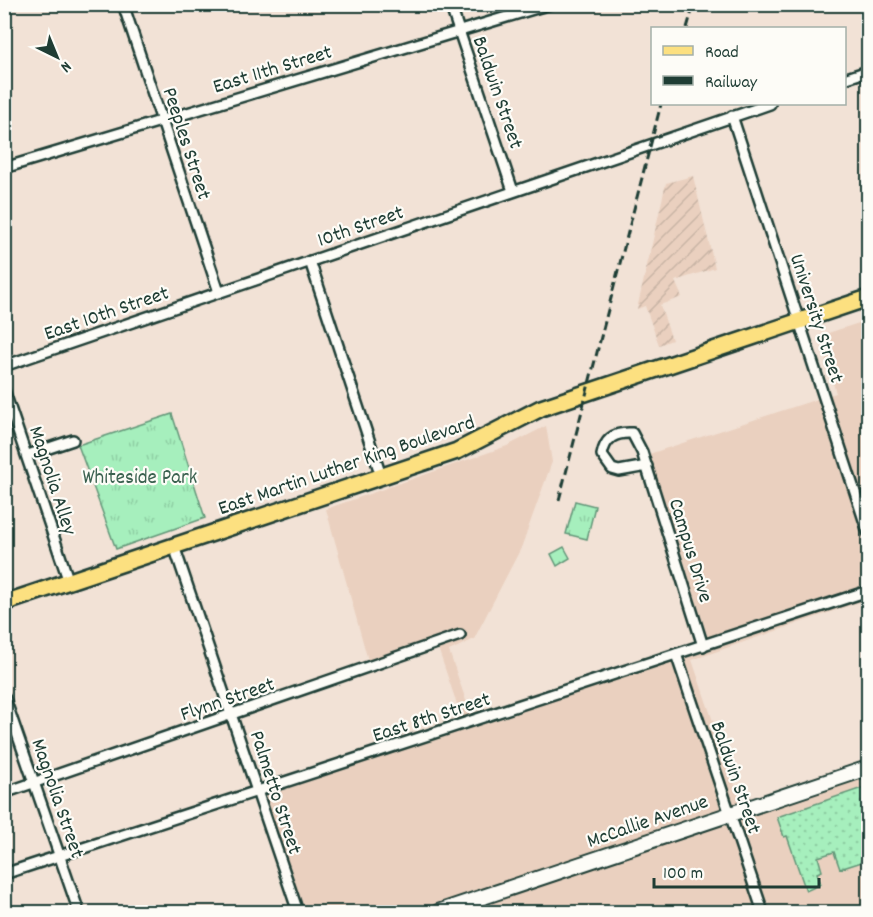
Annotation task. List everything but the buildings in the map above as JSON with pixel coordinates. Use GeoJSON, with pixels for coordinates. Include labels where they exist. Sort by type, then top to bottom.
{"type":"FeatureCollection","features":[{"type":"Feature","properties":{"kind":"main road","name":"East Martin Luther King Boulevard"},"geometry":{"type":"LineString","coordinates":[[4,603],[457,451],[541,408],[868,298]]}},
{"type":"Feature","properties":{"kind":"main road","name":"McCallie Avenue"},"geometry":{"type":"LineString","coordinates":[[438,912],[868,768]]}},
{"type":"Feature","properties":{"kind":"street","name":"Peeples Street"},"geometry":{"type":"LineString","coordinates":[[123,4],[219,292]]}},
{"type":"Feature","properties":{"kind":"street","name":"Baldwin Street"},"geometry":{"type":"LineString","coordinates":[[450,4],[513,191]]}},
{"type":"Feature","properties":{"kind":"street","name":"East 11th Street"},"geometry":{"type":"LineString","coordinates":[[4,168],[550,4]]}},
{"type":"Feature","properties":{"kind":"street"},"geometry":{"type":"LineString","coordinates":[[846,78],[868,71]]}},
{"type":"Feature","properties":{"kind":"street"},"geometry":{"type":"LineString","coordinates":[[513,191],[767,105]]}},
{"type":"Feature","properties":{"kind":"street","name":"University Street"},"geometry":{"type":"LineString","coordinates":[[732,116],[868,532]]}},
{"type":"Feature","properties":{"kind":"street","name":"10th Street"},"geometry":{"type":"LineString","coordinates":[[219,292],[513,191]]}},
{"type":"Feature","properties":{"kind":"street"},"geometry":{"type":"LineString","coordinates":[[310,261],[381,476]]}},
{"type":"Feature","properties":{"kind":"street","name":"East 10th Street"},"geometry":{"type":"LineString","coordinates":[[4,366],[219,292]]}},
{"type":"Feature","properties":{"kind":"street","name":"Magnolia Alley"},"geometry":{"type":"LineString","coordinates":[[4,390],[28,455],[69,582]]}},
{"type":"Feature","properties":{"kind":"street","name":"Campus Drive"},"geometry":{"type":"LineString","coordinates":[[647,466],[619,471],[612,469],[602,455],[606,441],[613,435],[632,433],[647,466],[703,646]]}},
{"type":"Feature","properties":{"kind":"street"},"geometry":{"type":"LineString","coordinates":[[28,455],[73,440]]}},
{"type":"Feature","properties":{"kind":"street","name":"Palmetto Street"},"geometry":{"type":"LineString","coordinates":[[174,546],[298,912]]}},
{"type":"Feature","properties":{"kind":"street","name":"East 8th Street"},"geometry":{"type":"LineString","coordinates":[[4,874],[868,591]]}},
{"type":"Feature","properties":{"kind":"street","name":"Flynn Street"},"geometry":{"type":"LineString","coordinates":[[4,793],[232,716],[460,635]]}},
{"type":"Feature","properties":{"kind":"street","name":"Baldwin Street"},"geometry":{"type":"LineString","coordinates":[[676,654],[763,912]]}},
{"type":"Feature","properties":{"kind":"street","name":"Magnolia Street"},"geometry":{"type":"LineString","coordinates":[[4,696],[79,912]]}},
{"type":"Feature","properties":{"kind":"shaded area"},"geometry":{"type":"Polygon","coordinates":[[[693,176],[715,268],[675,281],[682,297],[660,305],[672,340],[659,345],[645,306],[637,309],[666,183],[693,176]]]}},
{"type":"Feature","properties":{"kind":"shaded area"},"geometry":{"type":"Polygon","coordinates":[[[868,320],[868,599],[692,660],[741,803],[868,760],[868,912],[484,912],[484,906],[465,912],[305,912],[265,796],[465,728],[438,648],[371,671],[326,509],[507,446],[546,426],[552,462],[521,548],[474,639],[449,651],[475,727],[711,648],[649,454],[836,393],[819,336],[868,320]]]}},
{"type":"Feature","properties":{"kind":"green space","name":"Whiteside Park"},"geometry":{"type":"Polygon","coordinates":[[[172,414],[205,518],[116,549],[78,445],[172,414]]]}},
{"type":"Feature","properties":{"kind":"green space"},"geometry":{"type":"Polygon","coordinates":[[[575,501],[595,506],[587,539],[566,534],[575,501]]]}},
{"type":"Feature","properties":{"kind":"green space"},"geometry":{"type":"Polygon","coordinates":[[[564,547],[570,558],[557,566],[551,554],[564,547]]]}},
{"type":"Feature","properties":{"kind":"green space"},"geometry":{"type":"Polygon","coordinates":[[[868,786],[868,860],[840,869],[834,852],[818,857],[822,871],[817,873],[821,884],[806,891],[787,836],[784,837],[777,817],[868,786]]]}},
{"type":"Feature","properties":{"kind":"railway"},"geometry":{"type":"LineString","coordinates":[[687,27],[694,4]]}},
{"type":"Feature","properties":{"kind":"railway"},"geometry":{"type":"LineString","coordinates":[[559,500],[661,105]]}}]}
